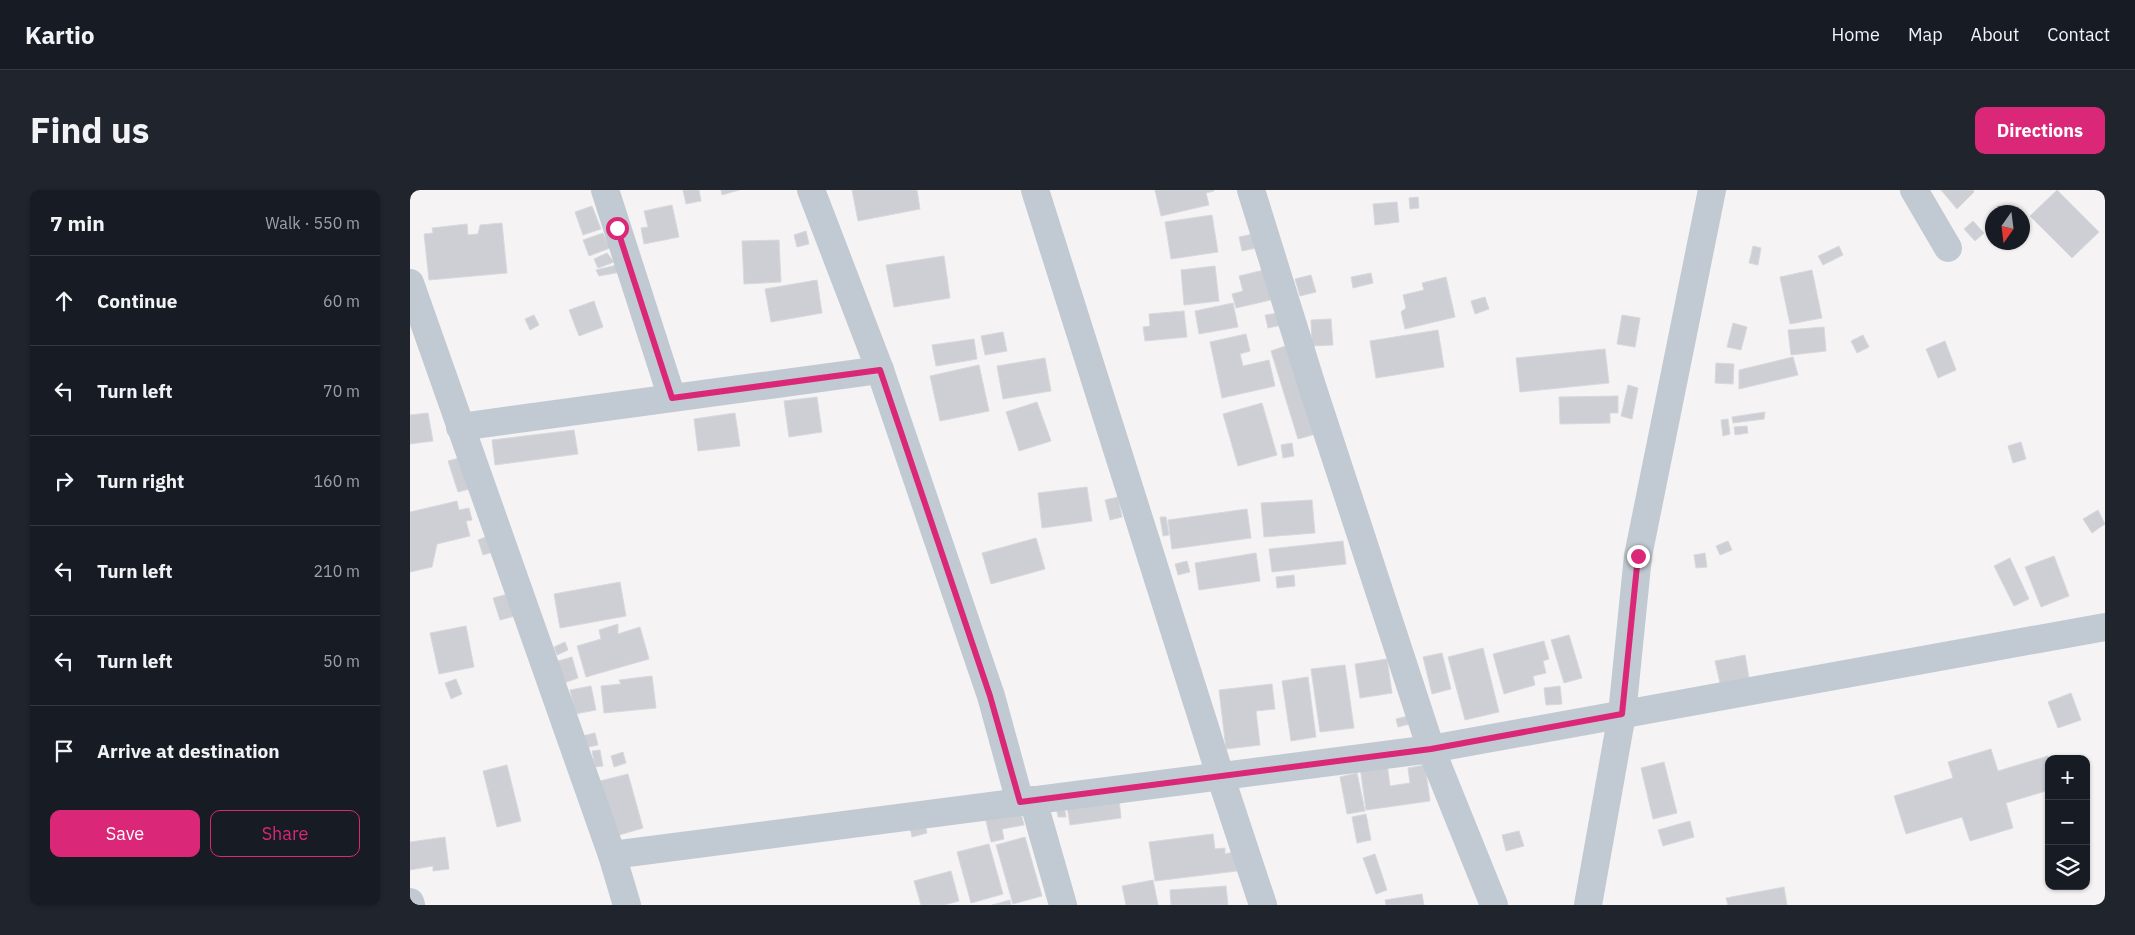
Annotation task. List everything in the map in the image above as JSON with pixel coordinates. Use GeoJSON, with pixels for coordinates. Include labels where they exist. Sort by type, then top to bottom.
{"type":"FeatureCollection","features":[{"type":"Feature","properties":{"kind":"street"},"geometry":{"type":"LineString","coordinates":[[605,190],[672,398]]}},
{"type":"Feature","properties":{"kind":"street"},"geometry":{"type":"LineString","coordinates":[[811,190],[880,370],[1063,905]]}},
{"type":"Feature","properties":{"kind":"street"},"geometry":{"type":"LineString","coordinates":[[1035,190],[1263,905]]}},
{"type":"Feature","properties":{"kind":"street"},"geometry":{"type":"LineString","coordinates":[[1251,190],[1312,386],[1431,749],[1494,905]]}},
{"type":"Feature","properties":{"kind":"street"},"geometry":{"type":"LineString","coordinates":[[1588,905],[1622,714],[1638,556],[1712,190]]}},
{"type":"Feature","properties":{"kind":"street"},"geometry":{"type":"LineString","coordinates":[[1914,190],[1948,248]]}},
{"type":"Feature","properties":{"kind":"street"},"geometry":{"type":"LineString","coordinates":[[410,283],[612,855],[627,905]]}},
{"type":"Feature","properties":{"kind":"street"},"geometry":{"type":"LineString","coordinates":[[460,427],[880,370]]}},
{"type":"Feature","properties":{"kind":"street"},"geometry":{"type":"LineString","coordinates":[[612,855],[1431,749],[2105,628]]}},
{"type":"Feature","properties":{"kind":"building"},"geometry":{"type":"Polygon","coordinates":[[[683,190],[699,190],[701,201],[686,204],[683,190]]]}},
{"type":"Feature","properties":{"kind":"building"},"geometry":{"type":"Polygon","coordinates":[[[721,190],[739,190],[722,195],[721,190]]]}},
{"type":"Feature","properties":{"kind":"building"},"geometry":{"type":"Polygon","coordinates":[[[852,190],[917,190],[920,209],[858,221],[852,190]]]}},
{"type":"Feature","properties":{"kind":"building"},"geometry":{"type":"Polygon","coordinates":[[[1155,190],[1214,191],[1206,193],[1209,205],[1161,216],[1155,190]]]}},
{"type":"Feature","properties":{"kind":"building"},"geometry":{"type":"Polygon","coordinates":[[[1941,190],[1973,190],[1974,192],[1957,209],[1941,190]]]}},
{"type":"Feature","properties":{"kind":"building"},"geometry":{"type":"Polygon","coordinates":[[[2057,190],[2099,232],[2072,258],[2030,216],[2057,190]]]}},
{"type":"Feature","properties":{"kind":"building"},"geometry":{"type":"Polygon","coordinates":[[[1418,197],[1419,208],[1410,209],[1409,198],[1418,197]]]}},
{"type":"Feature","properties":{"kind":"building"},"geometry":{"type":"Polygon","coordinates":[[[1397,202],[1399,222],[1375,225],[1373,204],[1397,202]]]}},
{"type":"Feature","properties":{"kind":"building"},"geometry":{"type":"Polygon","coordinates":[[[672,205],[679,237],[644,244],[641,228],[648,227],[644,211],[672,205]]]}},
{"type":"Feature","properties":{"kind":"building"},"geometry":{"type":"Polygon","coordinates":[[[592,206],[601,229],[583,235],[575,212],[592,206]]]}},
{"type":"Feature","properties":{"kind":"building"},"geometry":{"type":"Polygon","coordinates":[[[1212,215],[1218,252],[1171,259],[1165,222],[1212,215]]]}},
{"type":"Feature","properties":{"kind":"building"},"geometry":{"type":"Polygon","coordinates":[[[1973,221],[1984,233],[1975,241],[1964,229],[1973,221]]]}},
{"type":"Feature","properties":{"kind":"building"},"geometry":{"type":"Polygon","coordinates":[[[502,223],[507,273],[429,280],[424,234],[433,233],[432,228],[467,224],[468,235],[478,234],[480,225],[502,223]]]}},
{"type":"Feature","properties":{"kind":"building"},"geometry":{"type":"Polygon","coordinates":[[[806,231],[809,244],[797,247],[794,235],[806,231]]]}},
{"type":"Feature","properties":{"kind":"building"},"geometry":{"type":"Polygon","coordinates":[[[603,233],[610,248],[589,256],[583,240],[603,233]]]}},
{"type":"Feature","properties":{"kind":"building"},"geometry":{"type":"Polygon","coordinates":[[[1253,234],[1256,248],[1242,251],[1239,237],[1253,234]]]}},
{"type":"Feature","properties":{"kind":"building"},"geometry":{"type":"Polygon","coordinates":[[[779,240],[781,282],[744,284],[742,241],[779,240]]]}},
{"type":"Feature","properties":{"kind":"building"},"geometry":{"type":"Polygon","coordinates":[[[1753,246],[1761,248],[1758,265],[1749,263],[1753,246]]]}},
{"type":"Feature","properties":{"kind":"building"},"geometry":{"type":"Polygon","coordinates":[[[1839,246],[1843,255],[1823,265],[1818,256],[1839,246]]]}},
{"type":"Feature","properties":{"kind":"building"},"geometry":{"type":"Polygon","coordinates":[[[607,253],[614,262],[598,268],[594,259],[607,253]]]}},
{"type":"Feature","properties":{"kind":"building"},"geometry":{"type":"Polygon","coordinates":[[[944,256],[950,298],[894,307],[886,265],[944,256]]]}},
{"type":"Feature","properties":{"kind":"building"},"geometry":{"type":"Polygon","coordinates":[[[617,265],[621,272],[599,276],[596,270],[617,265]]]}},
{"type":"Feature","properties":{"kind":"building"},"geometry":{"type":"Polygon","coordinates":[[[1215,266],[1219,301],[1184,305],[1181,270],[1215,266]]]}},
{"type":"Feature","properties":{"kind":"building"},"geometry":{"type":"Polygon","coordinates":[[[1268,269],[1275,299],[1236,308],[1232,294],[1243,291],[1239,276],[1268,269]]]}},
{"type":"Feature","properties":{"kind":"building"},"geometry":{"type":"Polygon","coordinates":[[[1812,270],[1822,318],[1790,324],[1780,277],[1812,270]]]}},
{"type":"Feature","properties":{"kind":"building"},"geometry":{"type":"Polygon","coordinates":[[[1371,273],[1373,283],[1353,288],[1351,277],[1371,273]]]}},
{"type":"Feature","properties":{"kind":"building"},"geometry":{"type":"Polygon","coordinates":[[[1311,275],[1316,292],[1300,296],[1295,279],[1311,275]]]}},
{"type":"Feature","properties":{"kind":"building"},"geometry":{"type":"Polygon","coordinates":[[[1446,277],[1455,317],[1405,329],[1401,312],[1406,308],[1403,295],[1424,290],[1422,283],[1446,277]]]}},
{"type":"Feature","properties":{"kind":"building"},"geometry":{"type":"Polygon","coordinates":[[[817,280],[822,313],[771,322],[765,289],[817,280]]]}},
{"type":"Feature","properties":{"kind":"building"},"geometry":{"type":"Polygon","coordinates":[[[1485,297],[1489,309],[1475,314],[1471,301],[1485,297]]]}},
{"type":"Feature","properties":{"kind":"building"},"geometry":{"type":"Polygon","coordinates":[[[594,301],[603,327],[579,336],[569,310],[594,301]]]}},
{"type":"Feature","properties":{"kind":"building"},"geometry":{"type":"Polygon","coordinates":[[[1233,303],[1238,327],[1199,334],[1195,311],[1233,303]]]}},
{"type":"Feature","properties":{"kind":"building"},"geometry":{"type":"Polygon","coordinates":[[[1184,311],[1187,337],[1145,341],[1143,327],[1150,326],[1149,314],[1184,311]]]}},
{"type":"Feature","properties":{"kind":"building"},"geometry":{"type":"Polygon","coordinates":[[[1279,313],[1282,325],[1268,328],[1265,315],[1279,313]]]}},
{"type":"Feature","properties":{"kind":"building"},"geometry":{"type":"Polygon","coordinates":[[[534,315],[539,325],[530,330],[525,319],[534,315]]]}},
{"type":"Feature","properties":{"kind":"building"},"geometry":{"type":"Polygon","coordinates":[[[1622,315],[1640,318],[1635,347],[1617,344],[1622,315]]]}},
{"type":"Feature","properties":{"kind":"building"},"geometry":{"type":"Polygon","coordinates":[[[1331,319],[1333,345],[1312,346],[1311,320],[1331,319]]]}},
{"type":"Feature","properties":{"kind":"building"},"geometry":{"type":"Polygon","coordinates":[[[1733,323],[1747,327],[1741,350],[1727,347],[1733,323]]]}},
{"type":"Feature","properties":{"kind":"building"},"geometry":{"type":"Polygon","coordinates":[[[1824,327],[1826,351],[1791,355],[1788,330],[1824,327]]]}},
{"type":"Feature","properties":{"kind":"building"},"geometry":{"type":"Polygon","coordinates":[[[1438,330],[1444,367],[1376,378],[1370,341],[1438,330]]]}},
{"type":"Feature","properties":{"kind":"building"},"geometry":{"type":"Polygon","coordinates":[[[1003,332],[1007,351],[985,355],[981,336],[1003,332]]]}},
{"type":"Feature","properties":{"kind":"building"},"geometry":{"type":"Polygon","coordinates":[[[1246,334],[1250,351],[1240,354],[1243,366],[1269,360],[1275,386],[1222,398],[1210,342],[1246,334]]]}},
{"type":"Feature","properties":{"kind":"building"},"geometry":{"type":"Polygon","coordinates":[[[1863,335],[1869,347],[1857,353],[1851,341],[1863,335]]]}},
{"type":"Feature","properties":{"kind":"building"},"geometry":{"type":"Polygon","coordinates":[[[974,339],[977,359],[936,366],[932,345],[974,339]]]}},
{"type":"Feature","properties":{"kind":"building"},"geometry":{"type":"Polygon","coordinates":[[[1945,341],[1956,370],[1938,378],[1926,349],[1945,341]]]}},
{"type":"Feature","properties":{"kind":"building"},"geometry":{"type":"Polygon","coordinates":[[[1288,345],[1316,434],[1298,439],[1271,351],[1288,345]]]}},
{"type":"Feature","properties":{"kind":"building"},"geometry":{"type":"Polygon","coordinates":[[[1605,349],[1609,383],[1520,392],[1516,358],[1605,349]]]}},
{"type":"Feature","properties":{"kind":"building"},"geometry":{"type":"Polygon","coordinates":[[[1793,357],[1798,375],[1739,389],[1739,370],[1793,357]]]}},
{"type":"Feature","properties":{"kind":"building"},"geometry":{"type":"Polygon","coordinates":[[[1045,358],[1051,391],[1003,399],[997,366],[1045,358]]]}},
{"type":"Feature","properties":{"kind":"building"},"geometry":{"type":"Polygon","coordinates":[[[1716,363],[1734,364],[1733,384],[1715,383],[1716,363]]]}},
{"type":"Feature","properties":{"kind":"building"},"geometry":{"type":"Polygon","coordinates":[[[979,365],[989,411],[940,421],[930,376],[979,365]]]}},
{"type":"Feature","properties":{"kind":"building"},"geometry":{"type":"Polygon","coordinates":[[[1628,385],[1638,388],[1632,419],[1621,416],[1628,385]]]}},
{"type":"Feature","properties":{"kind":"building"},"geometry":{"type":"Polygon","coordinates":[[[1618,396],[1618,413],[1610,413],[1610,423],[1560,424],[1559,397],[1618,396]]]}},
{"type":"Feature","properties":{"kind":"building"},"geometry":{"type":"Polygon","coordinates":[[[817,397],[822,432],[789,437],[784,401],[817,397]]]}},
{"type":"Feature","properties":{"kind":"building"},"geometry":{"type":"Polygon","coordinates":[[[1037,402],[1051,441],[1019,451],[1006,412],[1037,402]]]}},
{"type":"Feature","properties":{"kind":"building"},"geometry":{"type":"Polygon","coordinates":[[[1262,403],[1277,455],[1238,466],[1223,414],[1262,403]]]}},
{"type":"Feature","properties":{"kind":"building"},"geometry":{"type":"Polygon","coordinates":[[[1765,412],[1764,419],[1733,423],[1732,417],[1765,412]]]}},
{"type":"Feature","properties":{"kind":"building"},"geometry":{"type":"Polygon","coordinates":[[[428,413],[433,441],[410,444],[410,415],[428,413]]]}},
{"type":"Feature","properties":{"kind":"building"},"geometry":{"type":"Polygon","coordinates":[[[735,413],[740,446],[698,451],[694,419],[735,413]]]}},
{"type":"Feature","properties":{"kind":"building"},"geometry":{"type":"Polygon","coordinates":[[[1728,419],[1730,434],[1723,436],[1721,420],[1728,419]]]}},
{"type":"Feature","properties":{"kind":"building"},"geometry":{"type":"Polygon","coordinates":[[[1747,426],[1748,433],[1735,435],[1734,427],[1747,426]]]}},
{"type":"Feature","properties":{"kind":"building"},"geometry":{"type":"Polygon","coordinates":[[[574,430],[578,454],[495,465],[492,440],[574,430]]]}},
{"type":"Feature","properties":{"kind":"building"},"geometry":{"type":"Polygon","coordinates":[[[2021,442],[2026,459],[2013,463],[2008,446],[2021,442]]]}},
{"type":"Feature","properties":{"kind":"building"},"geometry":{"type":"Polygon","coordinates":[[[1292,443],[1294,456],[1283,458],[1281,445],[1292,443]]]}},
{"type":"Feature","properties":{"kind":"building"},"geometry":{"type":"Polygon","coordinates":[[[463,457],[473,488],[458,492],[448,461],[463,457]]]}},
{"type":"Feature","properties":{"kind":"building"},"geometry":{"type":"Polygon","coordinates":[[[1087,487],[1092,521],[1042,528],[1038,493],[1087,487]]]}},
{"type":"Feature","properties":{"kind":"building"},"geometry":{"type":"Polygon","coordinates":[[[1118,497],[1122,517],[1110,520],[1105,500],[1118,497]]]}},
{"type":"Feature","properties":{"kind":"building"},"geometry":{"type":"Polygon","coordinates":[[[1312,500],[1315,533],[1264,537],[1261,503],[1312,500]]]}},
{"type":"Feature","properties":{"kind":"building"},"geometry":{"type":"Polygon","coordinates":[[[457,501],[459,510],[469,508],[472,520],[466,521],[470,536],[437,544],[432,567],[410,572],[410,512],[457,501]]]}},
{"type":"Feature","properties":{"kind":"building"},"geometry":{"type":"Polygon","coordinates":[[[1247,509],[1251,538],[1172,549],[1168,520],[1247,509]]]}},
{"type":"Feature","properties":{"kind":"building"},"geometry":{"type":"Polygon","coordinates":[[[2098,510],[2105,524],[2092,533],[2083,519],[2098,510]]]}},
{"type":"Feature","properties":{"kind":"building"},"geometry":{"type":"Polygon","coordinates":[[[1160,517],[1166,517],[1169,535],[1163,536],[1160,517]]]}},
{"type":"Feature","properties":{"kind":"building"},"geometry":{"type":"Polygon","coordinates":[[[488,536],[493,552],[483,555],[478,540],[488,536]]]}},
{"type":"Feature","properties":{"kind":"building"},"geometry":{"type":"Polygon","coordinates":[[[1036,538],[1045,569],[991,584],[982,553],[1036,538]]]}},
{"type":"Feature","properties":{"kind":"building"},"geometry":{"type":"Polygon","coordinates":[[[1343,541],[1346,564],[1272,572],[1269,549],[1343,541]]]}},
{"type":"Feature","properties":{"kind":"building"},"geometry":{"type":"Polygon","coordinates":[[[1728,541],[1732,550],[1720,555],[1716,546],[1728,541]]]}},
{"type":"Feature","properties":{"kind":"building"},"geometry":{"type":"Polygon","coordinates":[[[1256,553],[1260,581],[1199,590],[1195,563],[1256,553]]]}},
{"type":"Feature","properties":{"kind":"building"},"geometry":{"type":"Polygon","coordinates":[[[1705,553],[1707,567],[1696,568],[1694,555],[1705,553]]]}},
{"type":"Feature","properties":{"kind":"building"},"geometry":{"type":"Polygon","coordinates":[[[2054,556],[2069,596],[2041,607],[2025,567],[2054,556]]]}},
{"type":"Feature","properties":{"kind":"building"},"geometry":{"type":"Polygon","coordinates":[[[2010,558],[2029,599],[2014,606],[1994,566],[2010,558]]]}},
{"type":"Feature","properties":{"kind":"building"},"geometry":{"type":"Polygon","coordinates":[[[1187,561],[1190,572],[1178,575],[1175,564],[1187,561]]]}},
{"type":"Feature","properties":{"kind":"building"},"geometry":{"type":"Polygon","coordinates":[[[1294,575],[1295,586],[1277,588],[1276,577],[1294,575]]]}},
{"type":"Feature","properties":{"kind":"building"},"geometry":{"type":"Polygon","coordinates":[[[620,582],[626,616],[560,628],[554,594],[620,582]]]}},
{"type":"Feature","properties":{"kind":"building"},"geometry":{"type":"Polygon","coordinates":[[[508,594],[515,616],[500,620],[493,598],[508,594]]]}},
{"type":"Feature","properties":{"kind":"building"},"geometry":{"type":"Polygon","coordinates":[[[618,624],[618,634],[640,627],[649,659],[586,677],[577,646],[601,639],[599,630],[618,624]]]}},
{"type":"Feature","properties":{"kind":"building"},"geometry":{"type":"Polygon","coordinates":[[[466,626],[474,667],[439,674],[430,633],[466,626]]]}},
{"type":"Feature","properties":{"kind":"building"},"geometry":{"type":"Polygon","coordinates":[[[1569,635],[1582,678],[1564,683],[1551,640],[1569,635]]]}},
{"type":"Feature","properties":{"kind":"building"},"geometry":{"type":"Polygon","coordinates":[[[1544,641],[1549,659],[1543,661],[1546,673],[1533,676],[1535,685],[1504,694],[1493,654],[1544,641]]]}},
{"type":"Feature","properties":{"kind":"building"},"geometry":{"type":"Polygon","coordinates":[[[565,642],[568,650],[557,655],[554,647],[565,642]]]}},
{"type":"Feature","properties":{"kind":"building"},"geometry":{"type":"Polygon","coordinates":[[[1483,648],[1499,712],[1465,720],[1448,657],[1483,648]]]}},
{"type":"Feature","properties":{"kind":"building"},"geometry":{"type":"Polygon","coordinates":[[[1442,653],[1451,689],[1432,694],[1423,657],[1442,653]]]}},
{"type":"Feature","properties":{"kind":"building"},"geometry":{"type":"Polygon","coordinates":[[[1745,655],[1749,678],[1720,683],[1715,661],[1745,655]]]}},
{"type":"Feature","properties":{"kind":"building"},"geometry":{"type":"Polygon","coordinates":[[[572,657],[578,678],[564,683],[558,661],[572,657]]]}},
{"type":"Feature","properties":{"kind":"building"},"geometry":{"type":"Polygon","coordinates":[[[1387,659],[1392,693],[1360,698],[1355,664],[1387,659]]]}},
{"type":"Feature","properties":{"kind":"building"},"geometry":{"type":"Polygon","coordinates":[[[1345,665],[1354,728],[1320,732],[1311,669],[1345,665]]]}},
{"type":"Feature","properties":{"kind":"building"},"geometry":{"type":"Polygon","coordinates":[[[652,676],[656,708],[604,713],[601,686],[621,684],[619,680],[652,676]]]}},
{"type":"Feature","properties":{"kind":"building"},"geometry":{"type":"Polygon","coordinates":[[[1308,677],[1316,737],[1291,741],[1282,681],[1308,677]]]}},
{"type":"Feature","properties":{"kind":"building"},"geometry":{"type":"Polygon","coordinates":[[[456,679],[462,694],[451,699],[445,683],[456,679]]]}},
{"type":"Feature","properties":{"kind":"building"},"geometry":{"type":"Polygon","coordinates":[[[1272,684],[1275,709],[1256,711],[1260,745],[1226,749],[1219,690],[1272,684]]]}},
{"type":"Feature","properties":{"kind":"building"},"geometry":{"type":"Polygon","coordinates":[[[591,686],[596,710],[575,714],[570,690],[591,686]]]}},
{"type":"Feature","properties":{"kind":"building"},"geometry":{"type":"Polygon","coordinates":[[[1560,686],[1562,704],[1546,705],[1544,688],[1560,686]]]}},
{"type":"Feature","properties":{"kind":"building"},"geometry":{"type":"Polygon","coordinates":[[[2071,693],[2081,720],[2058,728],[2048,702],[2071,693]]]}},
{"type":"Feature","properties":{"kind":"building"},"geometry":{"type":"Polygon","coordinates":[[[1408,716],[1410,724],[1398,727],[1396,719],[1408,716]]]}},
{"type":"Feature","properties":{"kind":"building"},"geometry":{"type":"Polygon","coordinates":[[[595,733],[598,745],[585,748],[582,736],[595,733]]]}},
{"type":"Feature","properties":{"kind":"building"},"geometry":{"type":"Polygon","coordinates":[[[1991,749],[1998,771],[2045,757],[2045,791],[2006,803],[2013,828],[1970,841],[1962,817],[1906,834],[1894,796],[1953,778],[1948,762],[1991,749]]]}},
{"type":"Feature","properties":{"kind":"building"},"geometry":{"type":"Polygon","coordinates":[[[600,750],[603,766],[595,767],[592,751],[600,750]]]}},
{"type":"Feature","properties":{"kind":"building"},"geometry":{"type":"Polygon","coordinates":[[[623,752],[626,763],[614,767],[611,756],[623,752]]]}},
{"type":"Feature","properties":{"kind":"building"},"geometry":{"type":"Polygon","coordinates":[[[1664,762],[1677,813],[1653,819],[1641,768],[1664,762]]]}},
{"type":"Feature","properties":{"kind":"building"},"geometry":{"type":"Polygon","coordinates":[[[1387,763],[1390,786],[1410,783],[1408,768],[1425,765],[1430,801],[1366,810],[1360,767],[1387,763]]]}},
{"type":"Feature","properties":{"kind":"building"},"geometry":{"type":"Polygon","coordinates":[[[507,765],[521,821],[497,827],[483,771],[507,765]]]}},
{"type":"Feature","properties":{"kind":"building"},"geometry":{"type":"Polygon","coordinates":[[[1357,773],[1365,811],[1347,814],[1340,777],[1357,773]]]}},
{"type":"Feature","properties":{"kind":"building"},"geometry":{"type":"Polygon","coordinates":[[[628,774],[643,828],[616,836],[600,781],[628,774]]]}},
{"type":"Feature","properties":{"kind":"building"},"geometry":{"type":"Polygon","coordinates":[[[1119,799],[1121,818],[1070,825],[1067,806],[1119,799]]]}},
{"type":"Feature","properties":{"kind":"building"},"geometry":{"type":"Polygon","coordinates":[[[1064,805],[1066,817],[1058,817],[1056,806],[1064,805]]]}},
{"type":"Feature","properties":{"kind":"building"},"geometry":{"type":"Polygon","coordinates":[[[1020,810],[1024,825],[1002,829],[1004,839],[991,842],[985,817],[1020,810]]]}},
{"type":"Feature","properties":{"kind":"building"},"geometry":{"type":"Polygon","coordinates":[[[1366,814],[1371,840],[1357,843],[1352,817],[1366,814]]]}},
{"type":"Feature","properties":{"kind":"building"},"geometry":{"type":"Polygon","coordinates":[[[924,820],[927,833],[912,837],[909,823],[924,820]]]}},
{"type":"Feature","properties":{"kind":"building"},"geometry":{"type":"Polygon","coordinates":[[[1690,821],[1694,837],[1663,846],[1658,830],[1690,821]]]}},
{"type":"Feature","properties":{"kind":"building"},"geometry":{"type":"Polygon","coordinates":[[[1519,831],[1524,846],[1506,851],[1502,835],[1519,831]]]}},
{"type":"Feature","properties":{"kind":"building"},"geometry":{"type":"Polygon","coordinates":[[[1213,834],[1215,849],[1225,848],[1225,854],[1234,852],[1237,871],[1155,881],[1149,842],[1213,834]]]}},
{"type":"Feature","properties":{"kind":"building"},"geometry":{"type":"Polygon","coordinates":[[[445,837],[449,869],[433,871],[433,866],[410,870],[410,842],[445,837]]]}},
{"type":"Feature","properties":{"kind":"building"},"geometry":{"type":"Polygon","coordinates":[[[1025,837],[1042,896],[1013,904],[996,845],[1025,837]]]}},
{"type":"Feature","properties":{"kind":"building"},"geometry":{"type":"Polygon","coordinates":[[[989,844],[1003,894],[971,903],[957,852],[989,844]]]}},
{"type":"Feature","properties":{"kind":"building"},"geometry":{"type":"Polygon","coordinates":[[[1375,854],[1387,890],[1376,894],[1363,858],[1375,854]]]}},
{"type":"Feature","properties":{"kind":"building"},"geometry":{"type":"Polygon","coordinates":[[[951,871],[959,901],[944,905],[921,905],[914,881],[951,871]]]}},
{"type":"Feature","properties":{"kind":"building"},"geometry":{"type":"Polygon","coordinates":[[[1153,880],[1158,905],[1126,905],[1122,886],[1153,880]]]}},
{"type":"Feature","properties":{"kind":"building"},"geometry":{"type":"Polygon","coordinates":[[[1226,886],[1228,905],[1171,905],[1170,890],[1226,886]]]}},
{"type":"Feature","properties":{"kind":"building"},"geometry":{"type":"Polygon","coordinates":[[[1784,887],[1787,905],[1728,905],[1726,898],[1784,887]]]}},
{"type":"Feature","properties":{"kind":"building"},"geometry":{"type":"Polygon","coordinates":[[[1422,894],[1424,905],[1386,905],[1385,900],[1422,894]]]}},
{"type":"Feature","properties":{"kind":"building"},"geometry":{"type":"Polygon","coordinates":[[[1010,900],[1011,905],[992,905],[1010,900]]]}},
{"type":"Feature","properties":{"kind":"route"},"geometry":{"type":"LineString","coordinates":[[617,228],[672,398],[880,370],[990,696],[1020,802],[1431,749],[1622,714],[1638,556]]}}]}
